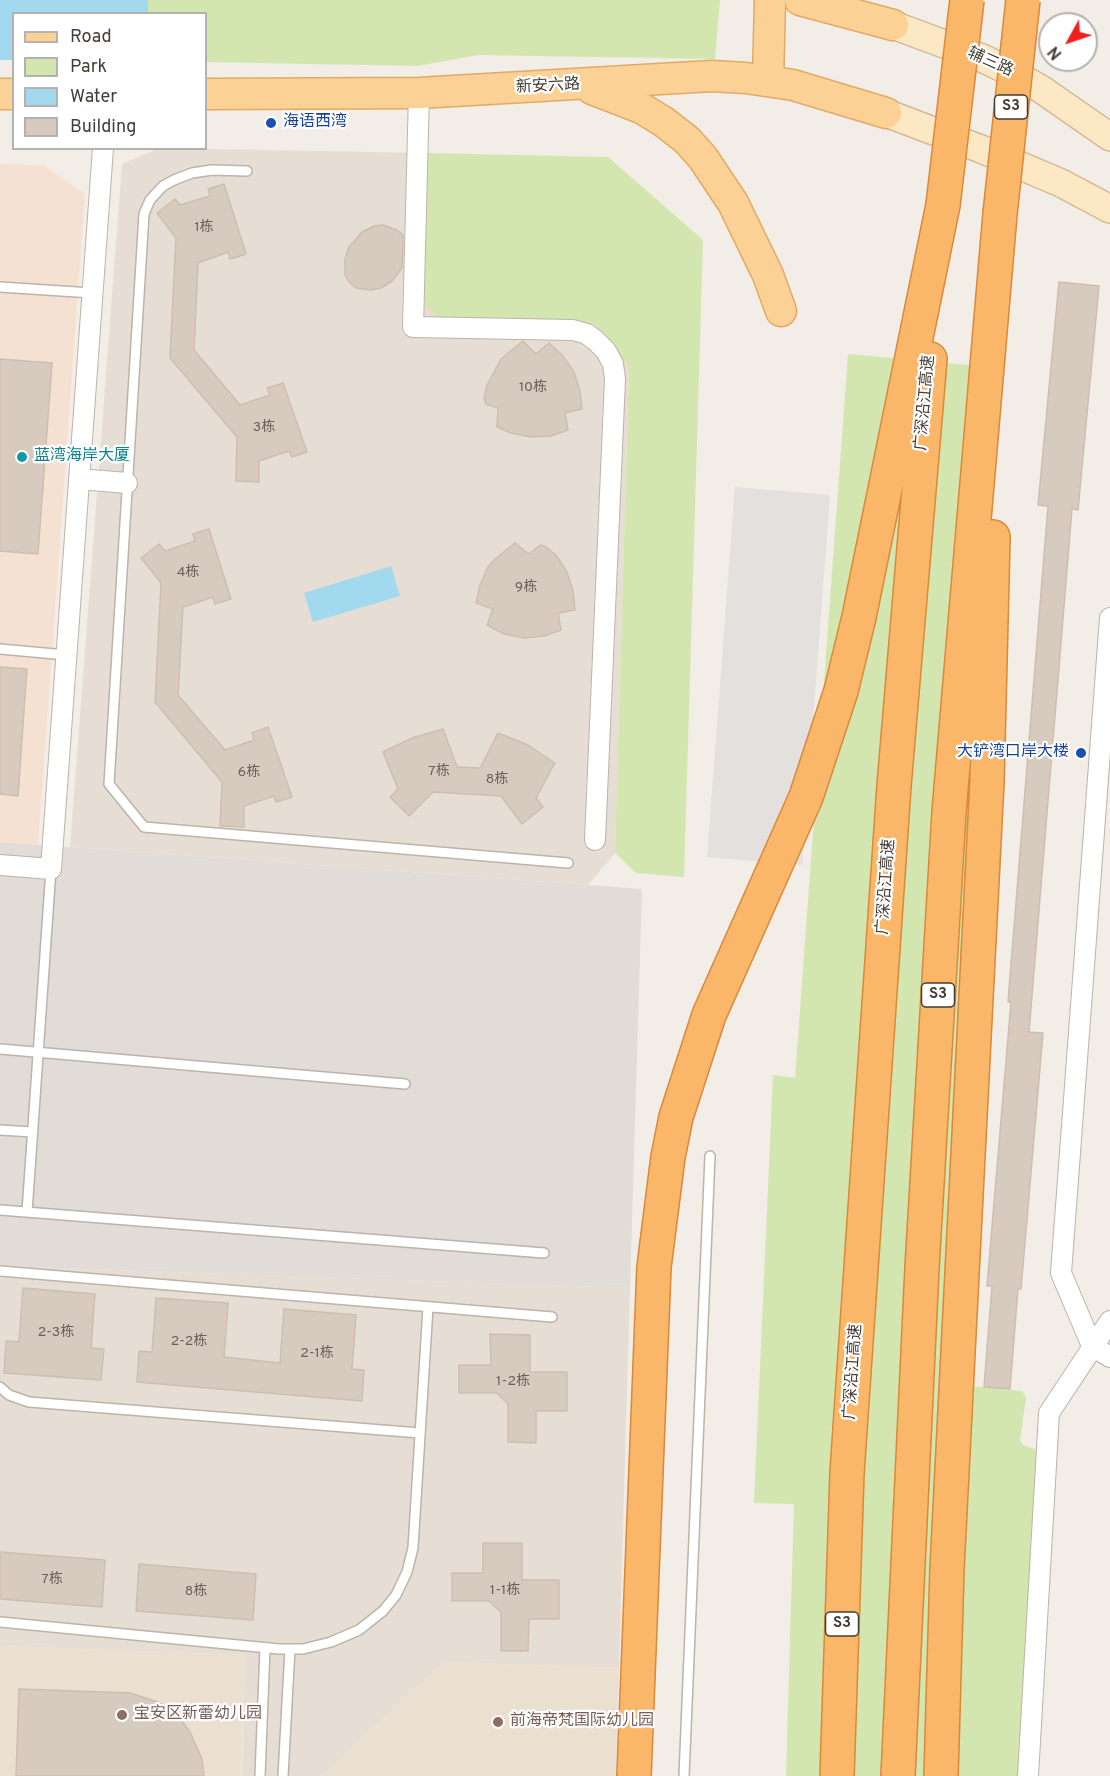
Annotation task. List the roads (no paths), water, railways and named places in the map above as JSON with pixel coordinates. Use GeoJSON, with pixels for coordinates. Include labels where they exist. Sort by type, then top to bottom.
{"type":"FeatureCollection","features":[{"type":"Feature","properties":{"kind":"highway","name":"广深沿江高速"},"geometry":{"type":"LineString","coordinates":[[837,1776],[847,1473],[894,786],[943,205],[967,0]]}},
{"type":"Feature","properties":{"kind":"highway","name":"S3"},"geometry":{"type":"LineString","coordinates":[[898,1776],[923,1256],[949,812],[1000,214],[1023,0]]}},
{"type":"Feature","properties":{"kind":"highway"},"geometry":{"type":"LineString","coordinates":[[634,1776],[654,1267],[668,1157],[676,1117],[709,1015],[806,797],[841,691],[859,617],[943,205]]}},
{"type":"Feature","properties":{"kind":"highway"},"geometry":{"type":"LineString","coordinates":[[940,1776],[947,1569],[987,781],[1000,214]]}},
{"type":"Feature","properties":{"kind":"highway"},"geometry":{"type":"LineString","coordinates":[[816,1776],[847,1473]]}},
{"type":"Feature","properties":{"kind":"main road"},"geometry":{"type":"LineString","coordinates":[[768,81],[770,0]]}},
{"type":"Feature","properties":{"kind":"main road"},"geometry":{"type":"LineString","coordinates":[[800,0],[893,25]]}},
{"type":"Feature","properties":{"kind":"main road","name":"辅三路"},"geometry":{"type":"LineString","coordinates":[[893,25],[1009,70],[1041,89],[1110,137]]}},
{"type":"Feature","properties":{"kind":"main road","name":"新安六路"},"geometry":{"type":"LineString","coordinates":[[207,94],[419,93],[712,76],[768,81],[822,93],[886,113]]}},
{"type":"Feature","properties":{"kind":"main road"},"geometry":{"type":"LineString","coordinates":[[581,85],[617,98],[664,122],[687,140],[703,158],[733,203],[768,275],[781,311]]}},
{"type":"Feature","properties":{"kind":"main road"},"geometry":{"type":"LineString","coordinates":[[886,113],[981,149],[1061,183],[1110,209]]}},
{"type":"Feature","properties":{"kind":"street"},"geometry":{"type":"LineString","coordinates":[[419,93],[413,327],[573,330],[587,334],[596,341],[606,351],[613,364],[615,379],[595,840]]}},
{"type":"Feature","properties":{"kind":"street"},"geometry":{"type":"LineString","coordinates":[[0,865],[51,869],[103,150]]}},
{"type":"Feature","properties":{"kind":"street"},"geometry":{"type":"LineString","coordinates":[[79,479],[127,483]]}},
{"type":"Feature","properties":{"kind":"street"},"geometry":{"type":"LineString","coordinates":[[1110,619],[1061,1273],[1092,1346],[1110,1357]]}},
{"type":"Feature","properties":{"kind":"street"},"geometry":{"type":"LineString","coordinates":[[1028,1776],[1049,1413],[1110,1321]]}},
{"type":"Feature","properties":{"kind":"lane"},"geometry":{"type":"LineString","coordinates":[[248,171],[212,170],[192,173],[174,180],[163,186],[150,200],[144,214],[109,784],[144,827],[567,863]]}},
{"type":"Feature","properties":{"kind":"lane"},"geometry":{"type":"LineString","coordinates":[[0,287],[92,293]]}},
{"type":"Feature","properties":{"kind":"lane"},"geometry":{"type":"LineString","coordinates":[[0,649],[66,655]]}},
{"type":"Feature","properties":{"kind":"lane"},"geometry":{"type":"LineString","coordinates":[[27,1212],[51,869]]}},
{"type":"Feature","properties":{"kind":"lane"},"geometry":{"type":"LineString","coordinates":[[0,1049],[405,1084]]}},
{"type":"Feature","properties":{"kind":"lane"},"geometry":{"type":"LineString","coordinates":[[0,1130],[33,1132]]}},
{"type":"Feature","properties":{"kind":"lane"},"geometry":{"type":"LineString","coordinates":[[684,1776],[710,1156]]}},
{"type":"Feature","properties":{"kind":"lane"},"geometry":{"type":"LineString","coordinates":[[0,1210],[544,1253]]}},
{"type":"Feature","properties":{"kind":"lane"},"geometry":{"type":"LineString","coordinates":[[0,1271],[552,1317]]}},
{"type":"Feature","properties":{"kind":"lane"},"geometry":{"type":"LineString","coordinates":[[0,1622],[290,1649],[303,1649],[331,1642],[359,1630],[383,1611],[396,1595],[407,1572],[413,1548],[428,1307]]}},
{"type":"Feature","properties":{"kind":"lane"},"geometry":{"type":"LineString","coordinates":[[0,1388],[9,1395],[29,1402],[420,1433]]}},
{"type":"Feature","properties":{"kind":"lane"},"geometry":{"type":"LineString","coordinates":[[260,1776],[265,1648]]}},
{"type":"Feature","properties":{"kind":"lane"},"geometry":{"type":"LineString","coordinates":[[283,1776],[290,1649]]}},
{"type":"Feature","properties":{"kind":"water"},"geometry":{"type":"Polygon","coordinates":[[[0,0],[148,0],[148,12],[12,12],[12,60],[0,60],[0,0]]]}},
{"type":"Feature","properties":{"kind":"water"},"geometry":{"type":"Polygon","coordinates":[[[391,566],[400,596],[313,622],[304,593],[391,566]]]}},
{"type":"Feature","properties":{"kind":"place","name":"海语西湾"},"geometry":{"type":"Point","coordinates":[271,123]}},
{"type":"Feature","properties":{"kind":"place","name":"蓝湾海岸大厦"},"geometry":{"type":"Point","coordinates":[22,457]}},
{"type":"Feature","properties":{"kind":"place","name":"大铲湾口岸大楼"},"geometry":{"type":"Point","coordinates":[1081,753]}},
{"type":"Feature","properties":{"kind":"place","name":"宝安区新蕾幼儿园"},"geometry":{"type":"Point","coordinates":[122,1715]}},
{"type":"Feature","properties":{"kind":"place","name":"前海帝梵国际幼儿园"},"geometry":{"type":"Point","coordinates":[498,1722]}}]}
